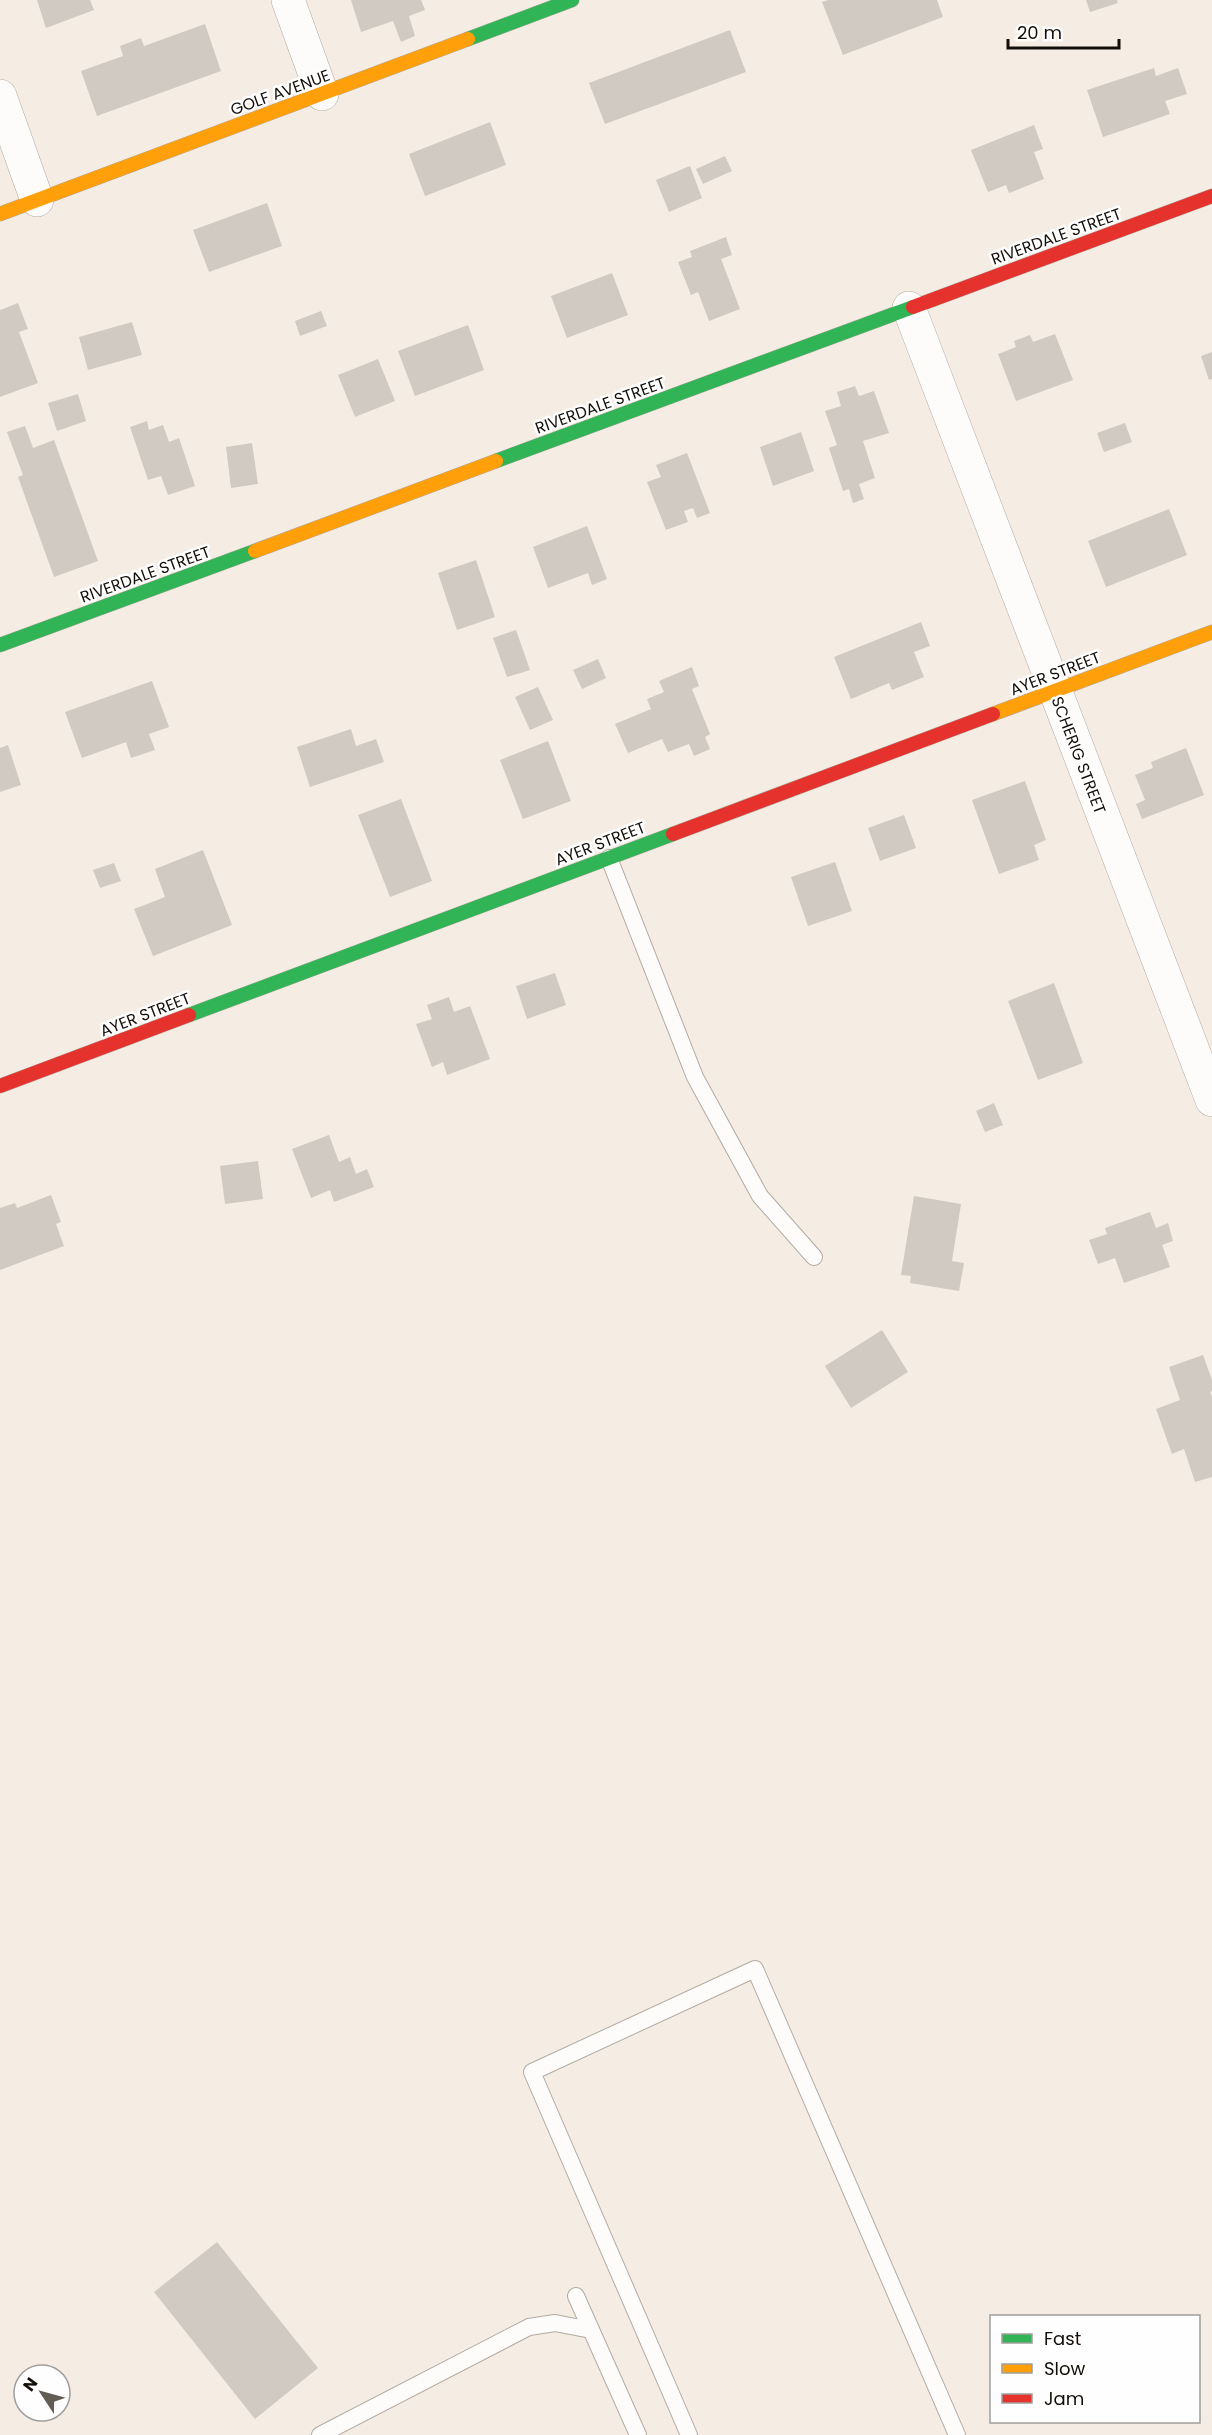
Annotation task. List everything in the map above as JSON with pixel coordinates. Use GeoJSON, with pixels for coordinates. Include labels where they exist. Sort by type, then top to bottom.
{"type":"FeatureCollection","features":[{"type":"Feature","properties":{"kind":"street"},"geometry":{"type":"LineString","coordinates":[[288,0],[322,94]]}},
{"type":"Feature","properties":{"kind":"street","name":"GOLF AVENUE"},"geometry":{"type":"LineString","coordinates":[[0,214],[572,0]]}},
{"type":"Feature","properties":{"kind":"street"},"geometry":{"type":"LineString","coordinates":[[0,96],[37,200]]}},
{"type":"Feature","properties":{"kind":"street","name":"RIVERDALE STREET"},"geometry":{"type":"LineString","coordinates":[[0,645],[1212,196]]}},
{"type":"Feature","properties":{"kind":"street","name":"SCHERIG STREET"},"geometry":{"type":"LineString","coordinates":[[909,308],[1212,1100]]}},
{"type":"Feature","properties":{"kind":"street","name":"AYER STREET"},"geometry":{"type":"LineString","coordinates":[[0,1086],[1212,632]]}},
{"type":"Feature","properties":{"kind":"lane"},"geometry":{"type":"LineString","coordinates":[[609,858],[695,1077],[760,1196],[814,1257]]}},
{"type":"Feature","properties":{"kind":"lane"},"geometry":{"type":"LineString","coordinates":[[689,2435],[532,2072],[755,1969],[957,2435]]}},
{"type":"Feature","properties":{"kind":"lane"},"geometry":{"type":"LineString","coordinates":[[576,2296],[638,2435]]}},
{"type":"Feature","properties":{"kind":"lane"},"geometry":{"type":"LineString","coordinates":[[320,2435],[529,2328],[555,2323],[591,2330]]}},
{"type":"Feature","properties":{"kind":"building"},"geometry":{"type":"Polygon","coordinates":[[[37,0],[90,0],[94,10],[46,28],[37,0]]]}},
{"type":"Feature","properties":{"kind":"building"},"geometry":{"type":"Polygon","coordinates":[[[351,0],[421,0],[425,10],[409,16],[415,36],[401,42],[393,21],[361,32],[351,0]]]}},
{"type":"Feature","properties":{"kind":"building"},"geometry":{"type":"Polygon","coordinates":[[[828,0],[937,0],[943,17],[843,55],[822,2],[828,0]]]}},
{"type":"Feature","properties":{"kind":"building"},"geometry":{"type":"Polygon","coordinates":[[[1086,0],[1117,0],[1118,3],[1090,12],[1086,0]]]}},
{"type":"Feature","properties":{"kind":"building"},"geometry":{"type":"Polygon","coordinates":[[[205,24],[221,71],[97,116],[81,71],[123,56],[120,46],[141,38],[144,46],[205,24]]]}},
{"type":"Feature","properties":{"kind":"building"},"geometry":{"type":"Polygon","coordinates":[[[730,30],[746,72],[605,124],[589,83],[730,30]]]}},
{"type":"Feature","properties":{"kind":"building"},"geometry":{"type":"Polygon","coordinates":[[[1154,68],[1156,76],[1178,68],[1187,94],[1165,101],[1170,114],[1103,137],[1087,90],[1154,68]]]}},
{"type":"Feature","properties":{"kind":"building"},"geometry":{"type":"Polygon","coordinates":[[[490,122],[506,165],[425,196],[409,154],[490,122]]]}},
{"type":"Feature","properties":{"kind":"building"},"geometry":{"type":"Polygon","coordinates":[[[1034,125],[1043,149],[1034,152],[1044,179],[1009,193],[1006,185],[988,192],[971,150],[1034,125]]]}},
{"type":"Feature","properties":{"kind":"building"},"geometry":{"type":"Polygon","coordinates":[[[725,156],[732,171],[703,184],[696,169],[725,156]]]}},
{"type":"Feature","properties":{"kind":"building"},"geometry":{"type":"Polygon","coordinates":[[[690,166],[702,198],[669,212],[656,180],[690,166]]]}},
{"type":"Feature","properties":{"kind":"building"},"geometry":{"type":"Polygon","coordinates":[[[267,203],[282,246],[209,272],[193,230],[267,203]]]}},
{"type":"Feature","properties":{"kind":"building"},"geometry":{"type":"Polygon","coordinates":[[[726,237],[732,255],[721,259],[740,309],[709,321],[698,292],[691,295],[678,262],[692,257],[690,251],[726,237]]]}},
{"type":"Feature","properties":{"kind":"building"},"geometry":{"type":"Polygon","coordinates":[[[612,273],[628,315],[567,338],[551,296],[612,273]]]}},
{"type":"Feature","properties":{"kind":"building"},"geometry":{"type":"Polygon","coordinates":[[[18,303],[28,329],[19,332],[38,383],[0,397],[0,310],[18,303]]]}},
{"type":"Feature","properties":{"kind":"building"},"geometry":{"type":"Polygon","coordinates":[[[321,311],[327,326],[300,336],[295,321],[321,311]]]}},
{"type":"Feature","properties":{"kind":"building"},"geometry":{"type":"Polygon","coordinates":[[[132,322],[142,355],[88,370],[79,337],[132,322]]]}},
{"type":"Feature","properties":{"kind":"building"},"geometry":{"type":"Polygon","coordinates":[[[468,325],[484,370],[415,396],[398,351],[468,325]]]}},
{"type":"Feature","properties":{"kind":"building"},"geometry":{"type":"Polygon","coordinates":[[[1055,334],[1073,380],[1016,401],[998,354],[1016,347],[1014,341],[1030,335],[1033,342],[1055,334]]]}},
{"type":"Feature","properties":{"kind":"building"},"geometry":{"type":"Polygon","coordinates":[[[1212,352],[1212,379],[1209,380],[1201,356],[1212,352]]]}},
{"type":"Feature","properties":{"kind":"building"},"geometry":{"type":"Polygon","coordinates":[[[378,359],[395,401],[355,417],[338,375],[378,359]]]}},
{"type":"Feature","properties":{"kind":"building"},"geometry":{"type":"Polygon","coordinates":[[[855,386],[859,396],[874,391],[889,433],[863,441],[875,478],[859,484],[864,499],[853,503],[849,489],[843,491],[829,448],[837,445],[825,411],[841,406],[837,392],[855,386]]]}},
{"type":"Feature","properties":{"kind":"building"},"geometry":{"type":"Polygon","coordinates":[[[78,394],[86,421],[57,431],[48,403],[78,394]]]}},
{"type":"Feature","properties":{"kind":"building"},"geometry":{"type":"Polygon","coordinates":[[[147,421],[149,430],[163,425],[169,442],[179,438],[195,486],[168,495],[161,476],[148,480],[130,427],[147,421]]]}},
{"type":"Feature","properties":{"kind":"building"},"geometry":{"type":"Polygon","coordinates":[[[1125,423],[1132,442],[1104,452],[1097,433],[1125,423]]]}},
{"type":"Feature","properties":{"kind":"building"},"geometry":{"type":"Polygon","coordinates":[[[25,426],[33,448],[54,440],[98,561],[54,577],[18,477],[23,475],[7,432],[25,426]]]}},
{"type":"Feature","properties":{"kind":"building"},"geometry":{"type":"Polygon","coordinates":[[[801,432],[814,471],[773,486],[760,447],[801,432]]]}},
{"type":"Feature","properties":{"kind":"building"},"geometry":{"type":"Polygon","coordinates":[[[252,443],[258,484],[231,488],[226,447],[252,443]]]}},
{"type":"Feature","properties":{"kind":"building"},"geometry":{"type":"Polygon","coordinates":[[[687,453],[710,513],[697,518],[693,508],[684,511],[688,522],[666,530],[647,482],[661,477],[656,465],[687,453]]]}},
{"type":"Feature","properties":{"kind":"building"},"geometry":{"type":"Polygon","coordinates":[[[1169,509],[1187,555],[1106,587],[1088,541],[1169,509]]]}},
{"type":"Feature","properties":{"kind":"building"},"geometry":{"type":"Polygon","coordinates":[[[587,526],[607,579],[592,585],[588,573],[548,588],[533,547],[587,526]]]}},
{"type":"Feature","properties":{"kind":"building"},"geometry":{"type":"Polygon","coordinates":[[[476,560],[495,617],[457,630],[438,573],[476,560]]]}},
{"type":"Feature","properties":{"kind":"building"},"geometry":{"type":"Polygon","coordinates":[[[921,622],[930,646],[914,652],[924,677],[892,690],[889,683],[851,699],[834,657],[921,622]]]}},
{"type":"Feature","properties":{"kind":"building"},"geometry":{"type":"Polygon","coordinates":[[[516,630],[530,670],[507,677],[493,638],[516,630]]]}},
{"type":"Feature","properties":{"kind":"building"},"geometry":{"type":"Polygon","coordinates":[[[598,659],[606,678],[582,689],[573,670],[598,659]]]}},
{"type":"Feature","properties":{"kind":"building"},"geometry":{"type":"Polygon","coordinates":[[[692,667],[699,686],[692,689],[710,734],[705,737],[710,749],[694,756],[689,744],[668,752],[662,739],[628,753],[615,724],[651,709],[647,699],[664,692],[659,681],[692,667]]]}},
{"type":"Feature","properties":{"kind":"building"},"geometry":{"type":"Polygon","coordinates":[[[152,681],[169,727],[149,734],[155,750],[131,758],[126,742],[82,758],[65,712],[152,681]]]}},
{"type":"Feature","properties":{"kind":"building"},"geometry":{"type":"Polygon","coordinates":[[[538,687],[553,720],[530,730],[515,697],[538,687]]]}},
{"type":"Feature","properties":{"kind":"building"},"geometry":{"type":"Polygon","coordinates":[[[351,729],[356,746],[376,739],[384,762],[310,787],[297,747],[351,729]]]}},
{"type":"Feature","properties":{"kind":"building"},"geometry":{"type":"Polygon","coordinates":[[[548,741],[571,801],[523,819],[500,760],[548,741]]]}},
{"type":"Feature","properties":{"kind":"building"},"geometry":{"type":"Polygon","coordinates":[[[8,745],[21,785],[0,792],[0,748],[8,745]]]}},
{"type":"Feature","properties":{"kind":"building"},"geometry":{"type":"Polygon","coordinates":[[[1186,748],[1204,795],[1142,819],[1136,804],[1145,800],[1135,775],[1153,768],[1151,762],[1186,748]]]}},
{"type":"Feature","properties":{"kind":"building"},"geometry":{"type":"Polygon","coordinates":[[[1025,781],[1046,840],[1034,845],[1039,860],[999,874],[972,800],[1025,781]]]}},
{"type":"Feature","properties":{"kind":"building"},"geometry":{"type":"Polygon","coordinates":[[[401,799],[432,881],[390,897],[358,815],[401,799]]]}},
{"type":"Feature","properties":{"kind":"building"},"geometry":{"type":"Polygon","coordinates":[[[904,815],[916,848],[880,861],[868,828],[904,815]]]}},
{"type":"Feature","properties":{"kind":"building"},"geometry":{"type":"Polygon","coordinates":[[[203,850],[232,925],[153,956],[134,909],[165,897],[155,869],[203,850]]]}},
{"type":"Feature","properties":{"kind":"building"},"geometry":{"type":"Polygon","coordinates":[[[835,862],[852,911],[808,926],[791,877],[835,862]]]}},
{"type":"Feature","properties":{"kind":"building"},"geometry":{"type":"Polygon","coordinates":[[[114,863],[121,881],[100,888],[93,870],[114,863]]]}},
{"type":"Feature","properties":{"kind":"building"},"geometry":{"type":"Polygon","coordinates":[[[555,973],[566,1005],[527,1019],[516,986],[555,973]]]}},
{"type":"Feature","properties":{"kind":"building"},"geometry":{"type":"Polygon","coordinates":[[[1054,983],[1083,1063],[1038,1080],[1008,1001],[1054,983]]]}},
{"type":"Feature","properties":{"kind":"building"},"geometry":{"type":"Polygon","coordinates":[[[449,997],[454,1012],[470,1006],[490,1059],[447,1075],[443,1062],[432,1067],[416,1024],[432,1019],[427,1005],[449,997]]]}},
{"type":"Feature","properties":{"kind":"building"},"geometry":{"type":"Polygon","coordinates":[[[994,1103],[1003,1125],[985,1132],[976,1111],[994,1103]]]}},
{"type":"Feature","properties":{"kind":"building"},"geometry":{"type":"Polygon","coordinates":[[[329,1135],[339,1162],[350,1157],[356,1174],[367,1169],[374,1187],[334,1202],[330,1190],[311,1198],[292,1149],[329,1135]]]}},
{"type":"Feature","properties":{"kind":"building"},"geometry":{"type":"Polygon","coordinates":[[[258,1161],[263,1199],[225,1204],[220,1166],[258,1161]]]}},
{"type":"Feature","properties":{"kind":"building"},"geometry":{"type":"Polygon","coordinates":[[[51,1195],[61,1222],[56,1224],[64,1246],[0,1270],[0,1208],[15,1203],[17,1208],[51,1195]]]}},
{"type":"Feature","properties":{"kind":"building"},"geometry":{"type":"Polygon","coordinates":[[[914,1196],[961,1204],[952,1261],[964,1263],[959,1291],[910,1283],[911,1276],[901,1275],[914,1196]]]}},
{"type":"Feature","properties":{"kind":"building"},"geometry":{"type":"Polygon","coordinates":[[[1150,1212],[1156,1228],[1168,1223],[1173,1241],[1162,1245],[1170,1267],[1124,1283],[1115,1258],[1098,1264],[1089,1240],[1107,1234],[1105,1228],[1150,1212]]]}},
{"type":"Feature","properties":{"kind":"building"},"geometry":{"type":"Polygon","coordinates":[[[882,1330],[908,1372],[851,1408],[825,1366],[882,1330]]]}},
{"type":"Feature","properties":{"kind":"building"},"geometry":{"type":"Polygon","coordinates":[[[1203,1355],[1212,1380],[1212,1391],[1210,1392],[1212,1397],[1212,1477],[1195,1482],[1184,1449],[1172,1454],[1156,1409],[1180,1400],[1169,1367],[1203,1355]]]}},
{"type":"Feature","properties":{"kind":"building"},"geometry":{"type":"Polygon","coordinates":[[[217,2242],[318,2368],[255,2419],[154,2292],[217,2242]]]}},
{"type":"Feature","properties":{"kind":"traffic: fast"},"geometry":{"type":"LineString","coordinates":[[468,39],[572,0]]}},
{"type":"Feature","properties":{"kind":"traffic: fast"},"geometry":{"type":"LineString","coordinates":[[496,461],[913,307]]}},
{"type":"Feature","properties":{"kind":"traffic: fast"},"geometry":{"type":"LineString","coordinates":[[0,645],[255,551]]}},
{"type":"Feature","properties":{"kind":"traffic: fast"},"geometry":{"type":"LineString","coordinates":[[189,1015],[673,834]]}},
{"type":"Feature","properties":{"kind":"traffic: slow"},"geometry":{"type":"LineString","coordinates":[[0,214],[468,39]]}},
{"type":"Feature","properties":{"kind":"traffic: slow"},"geometry":{"type":"LineString","coordinates":[[255,551],[496,461]]}},
{"type":"Feature","properties":{"kind":"traffic: slow"},"geometry":{"type":"LineString","coordinates":[[993,714],[1212,632]]}},
{"type":"Feature","properties":{"kind":"traffic: jam"},"geometry":{"type":"LineString","coordinates":[[913,307],[1212,196]]}},
{"type":"Feature","properties":{"kind":"traffic: jam"},"geometry":{"type":"LineString","coordinates":[[673,834],[993,714]]}},
{"type":"Feature","properties":{"kind":"traffic: jam"},"geometry":{"type":"LineString","coordinates":[[0,1086],[189,1015]]}}]}
